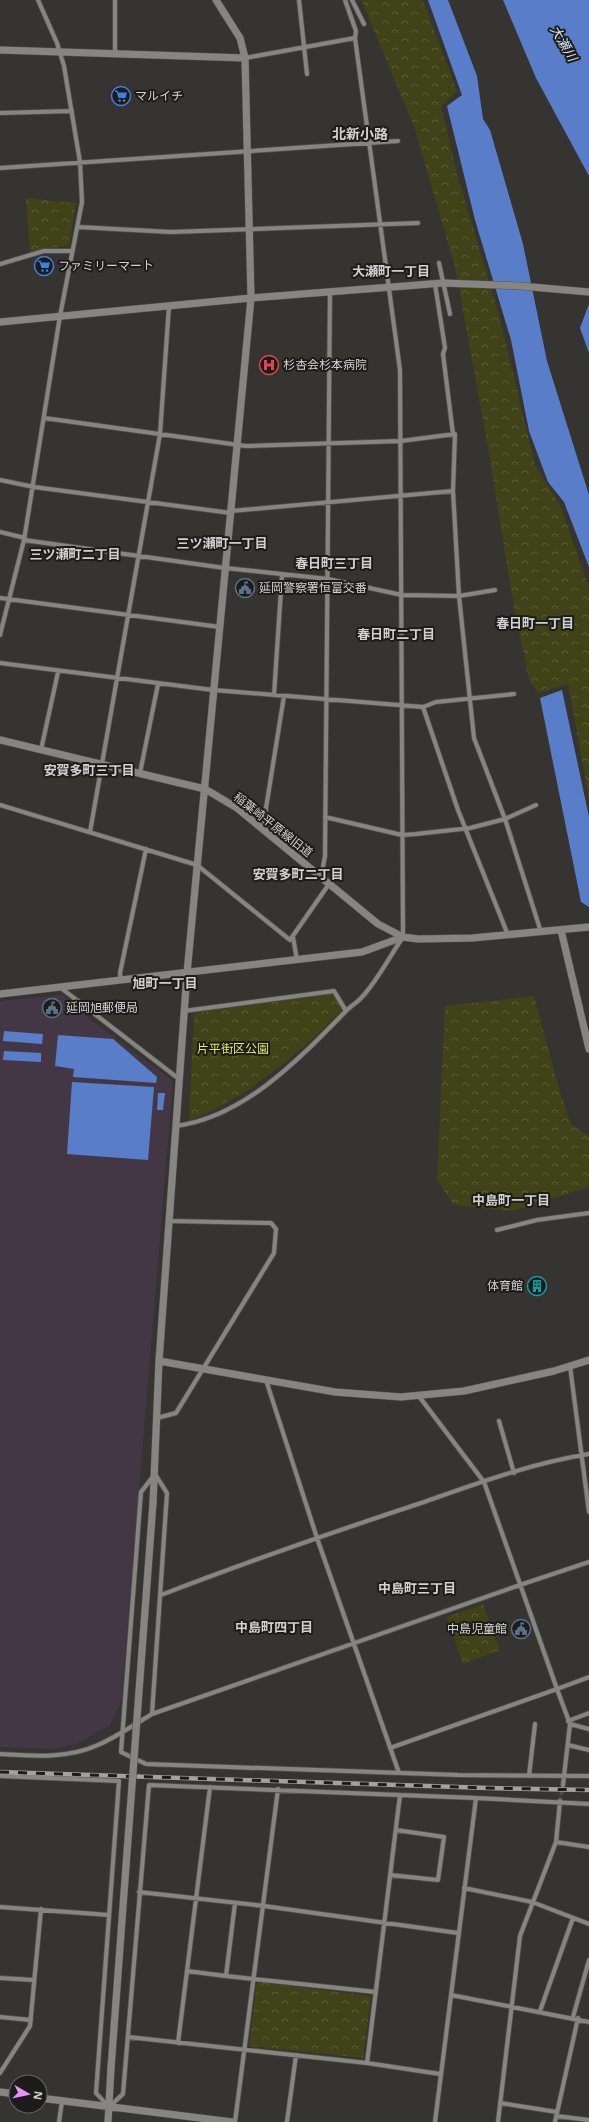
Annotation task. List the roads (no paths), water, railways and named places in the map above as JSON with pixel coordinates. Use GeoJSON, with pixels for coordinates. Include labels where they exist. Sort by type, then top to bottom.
{"type":"FeatureCollection","features":[{"type":"Feature","properties":{"kind":"street"},"geometry":{"type":"LineString","coordinates":[[0,635],[25,539],[60,316],[78,227],[82,188],[80,162],[64,66],[60,52],[38,0]]}},
{"type":"Feature","properties":{"kind":"street"},"geometry":{"type":"LineString","coordinates":[[115,0],[115,55]]}},
{"type":"Feature","properties":{"kind":"street"},"geometry":{"type":"LineString","coordinates":[[108,2122],[155,1474],[160,1361],[184,1011],[251,298],[251,228],[245,58],[240,38],[216,0]]}},
{"type":"Feature","properties":{"kind":"street"},"geometry":{"type":"LineString","coordinates":[[299,0],[307,74]]}},
{"type":"Feature","properties":{"kind":"street"},"geometry":{"type":"LineString","coordinates":[[176,1126],[212,1117],[246,1098],[278,1075],[313,1045],[362,997],[403,937],[405,914],[402,835],[403,706],[400,370],[368,143],[355,38],[356,31],[345,0]]}},
{"type":"Feature","properties":{"kind":"street"},"geometry":{"type":"LineString","coordinates":[[352,0],[364,24]]}},
{"type":"Feature","properties":{"kind":"street"},"geometry":{"type":"LineString","coordinates":[[0,50],[115,55],[245,58],[355,38]]}},
{"type":"Feature","properties":{"kind":"street"},"geometry":{"type":"LineString","coordinates":[[0,113],[72,111]]}},
{"type":"Feature","properties":{"kind":"street"},"geometry":{"type":"LineString","coordinates":[[0,168],[398,141]]}},
{"type":"Feature","properties":{"kind":"street"},"geometry":{"type":"LineString","coordinates":[[78,227],[171,232],[418,223]]}},
{"type":"Feature","properties":{"kind":"street"},"geometry":{"type":"LineString","coordinates":[[0,264],[44,251],[72,251]]}},
{"type":"Feature","properties":{"kind":"street"},"geometry":{"type":"LineString","coordinates":[[439,263],[446,283],[450,314]]}},
{"type":"Feature","properties":{"kind":"street"},"geometry":{"type":"LineString","coordinates":[[0,322],[330,291],[446,283],[520,286],[589,292]]}},
{"type":"Feature","properties":{"kind":"street"},"geometry":{"type":"LineString","coordinates":[[435,284],[445,348],[443,354],[453,434],[455,434],[453,491],[458,596],[474,738],[505,818],[541,932]]}},
{"type":"Feature","properties":{"kind":"street"},"geometry":{"type":"LineString","coordinates":[[321,878],[324,856],[328,700],[327,502],[330,291]]}},
{"type":"Feature","properties":{"kind":"street"},"geometry":{"type":"LineString","coordinates":[[90,832],[160,434],[169,306]]}},
{"type":"Feature","properties":{"kind":"street"},"geometry":{"type":"LineString","coordinates":[[44,418],[237,445],[401,441],[453,434]]}},
{"type":"Feature","properties":{"kind":"street"},"geometry":{"type":"LineString","coordinates":[[0,480],[34,488],[231,512],[402,494],[453,491]]}},
{"type":"Feature","properties":{"kind":"street"},"geometry":{"type":"LineString","coordinates":[[0,532],[25,539],[139,557],[282,575],[328,579],[402,595],[458,596],[496,590]]}},
{"type":"Feature","properties":{"kind":"street"},"geometry":{"type":"LineString","coordinates":[[274,695],[282,575]]}},
{"type":"Feature","properties":{"kind":"street"},"geometry":{"type":"LineString","coordinates":[[0,598],[220,627]]}},
{"type":"Feature","properties":{"kind":"street"},"geometry":{"type":"LineString","coordinates":[[0,663],[58,672],[213,690],[403,706],[423,707],[436,702],[514,694]]}},
{"type":"Feature","properties":{"kind":"street"},"geometry":{"type":"LineString","coordinates":[[41,750],[58,672]]}},
{"type":"Feature","properties":{"kind":"street"},"geometry":{"type":"LineString","coordinates":[[140,774],[158,684]]}},
{"type":"Feature","properties":{"kind":"street"},"geometry":{"type":"LineString","coordinates":[[264,830],[266,808],[284,696]]}},
{"type":"Feature","properties":{"kind":"street"},"geometry":{"type":"LineString","coordinates":[[423,707],[466,829],[508,935]]}},
{"type":"Feature","properties":{"kind":"street","name":"稲葉崎平原線旧道"},"geometry":{"type":"LineString","coordinates":[[0,740],[204,789],[237,808],[378,924],[403,937],[418,939],[508,935],[589,927]]}},
{"type":"Feature","properties":{"kind":"street"},"geometry":{"type":"LineString","coordinates":[[0,805],[197,865],[290,940],[329,884]]}},
{"type":"Feature","properties":{"kind":"street"},"geometry":{"type":"LineString","coordinates":[[325,817],[402,835],[466,829],[505,818],[536,805]]}},
{"type":"Feature","properties":{"kind":"street"},"geometry":{"type":"LineString","coordinates":[[121,980],[120,973],[146,849]]}},
{"type":"Feature","properties":{"kind":"street"},"geometry":{"type":"LineString","coordinates":[[561,930],[589,1049]]}},
{"type":"Feature","properties":{"kind":"street"},"geometry":{"type":"LineString","coordinates":[[293,937],[297,960]]}},
{"type":"Feature","properties":{"kind":"street"},"geometry":{"type":"LineString","coordinates":[[0,994],[362,952],[403,937]]}},
{"type":"Feature","properties":{"kind":"street"},"geometry":{"type":"LineString","coordinates":[[60,987],[179,1080]]}},
{"type":"Feature","properties":{"kind":"street"},"geometry":{"type":"LineString","coordinates":[[184,1011],[334,991],[346,1011]]}},
{"type":"Feature","properties":{"kind":"street"},"geometry":{"type":"LineString","coordinates":[[497,1230],[537,1220],[589,1214]]}},
{"type":"Feature","properties":{"kind":"street"},"geometry":{"type":"LineString","coordinates":[[157,1418],[176,1413],[274,1253],[276,1228],[271,1223],[169,1221]]}},
{"type":"Feature","properties":{"kind":"street"},"geometry":{"type":"LineString","coordinates":[[160,1361],[266,1380],[357,1394],[400,1397],[464,1391],[570,1366],[589,1360]]}},
{"type":"Feature","properties":{"kind":"street"},"geometry":{"type":"LineString","coordinates":[[570,1366],[583,1455],[589,1512]]}},
{"type":"Feature","properties":{"kind":"street"},"geometry":{"type":"LineString","coordinates":[[266,1380],[317,1538],[399,1773]]}},
{"type":"Feature","properties":{"kind":"street"},"geometry":{"type":"LineString","coordinates":[[418,1395],[484,1482],[569,1723],[563,1785]]}},
{"type":"Feature","properties":{"kind":"street"},"geometry":{"type":"LineString","coordinates":[[499,1421],[514,1473]]}},
{"type":"Feature","properties":{"kind":"street"},"geometry":{"type":"LineString","coordinates":[[161,1595],[317,1538],[484,1482],[589,1454]]}},
{"type":"Feature","properties":{"kind":"street"},"geometry":{"type":"LineString","coordinates":[[152,1714],[167,1493],[155,1474]]}},
{"type":"Feature","properties":{"kind":"street"},"geometry":{"type":"LineString","coordinates":[[155,1474],[141,1492],[121,1752],[146,1764],[399,1773],[589,1776]]}},
{"type":"Feature","properties":{"kind":"street"},"geometry":{"type":"LineString","coordinates":[[0,1754],[38,1757],[68,1754],[97,1746],[152,1714],[589,1562]]}},
{"type":"Feature","properties":{"kind":"street"},"geometry":{"type":"LineString","coordinates":[[390,1748],[589,1677]]}},
{"type":"Feature","properties":{"kind":"street"},"geometry":{"type":"LineString","coordinates":[[569,1723],[589,1713]]}},
{"type":"Feature","properties":{"kind":"street"},"geometry":{"type":"LineString","coordinates":[[569,1723],[589,1729]]}},
{"type":"Feature","properties":{"kind":"street"},"geometry":{"type":"LineString","coordinates":[[529,1776],[535,1724]]}},
{"type":"Feature","properties":{"kind":"street"},"geometry":{"type":"LineString","coordinates":[[568,1745],[589,1750]]}},
{"type":"Feature","properties":{"kind":"street"},"geometry":{"type":"LineString","coordinates":[[0,1776],[118,1781],[96,2093],[109,2107]]}},
{"type":"Feature","properties":{"kind":"street"},"geometry":{"type":"LineString","coordinates":[[109,2107],[123,2094],[149,1785],[278,1789],[589,1804]]}},
{"type":"Feature","properties":{"kind":"street"},"geometry":{"type":"LineString","coordinates":[[178,2042],[210,1787]]}},
{"type":"Feature","properties":{"kind":"street"},"geometry":{"type":"LineString","coordinates":[[236,2122],[278,1789]]}},
{"type":"Feature","properties":{"kind":"street"},"geometry":{"type":"LineString","coordinates":[[367,2063],[400,1795]]}},
{"type":"Feature","properties":{"kind":"street"},"geometry":{"type":"LineString","coordinates":[[435,2122],[476,1798]]}},
{"type":"Feature","properties":{"kind":"street"},"geometry":{"type":"LineString","coordinates":[[498,2122],[510,2006],[520,1936],[556,1842],[560,1802]]}},
{"type":"Feature","properties":{"kind":"street"},"geometry":{"type":"LineString","coordinates":[[390,1875],[438,1880],[444,1837],[396,1830]]}},
{"type":"Feature","properties":{"kind":"street"},"geometry":{"type":"LineString","coordinates":[[556,1842],[589,1847]]}},
{"type":"Feature","properties":{"kind":"street"},"geometry":{"type":"LineString","coordinates":[[464,1888],[532,1902],[589,1924]]}},
{"type":"Feature","properties":{"kind":"street"},"geometry":{"type":"LineString","coordinates":[[139,1892],[264,1906],[458,1933]]}},
{"type":"Feature","properties":{"kind":"street"},"geometry":{"type":"LineString","coordinates":[[226,1976],[235,1903]]}},
{"type":"Feature","properties":{"kind":"street"},"geometry":{"type":"LineString","coordinates":[[0,1907],[109,1915]]}},
{"type":"Feature","properties":{"kind":"street"},"geometry":{"type":"LineString","coordinates":[[0,2073],[30,2026],[41,1909]]}},
{"type":"Feature","properties":{"kind":"street"},"geometry":{"type":"LineString","coordinates":[[540,2011],[573,1918]]}},
{"type":"Feature","properties":{"kind":"street"},"geometry":{"type":"LineString","coordinates":[[573,2017],[589,1960]]}},
{"type":"Feature","properties":{"kind":"street"},"geometry":{"type":"LineString","coordinates":[[187,1971],[376,1992]]}},
{"type":"Feature","properties":{"kind":"street"},"geometry":{"type":"LineString","coordinates":[[0,1978],[34,1980]]}},
{"type":"Feature","properties":{"kind":"street"},"geometry":{"type":"LineString","coordinates":[[451,1995],[573,2017],[589,2022]]}},
{"type":"Feature","properties":{"kind":"street"},"geometry":{"type":"LineString","coordinates":[[0,2017],[31,2020]]}},
{"type":"Feature","properties":{"kind":"street"},"geometry":{"type":"LineString","coordinates":[[555,2122],[578,2018]]}},
{"type":"Feature","properties":{"kind":"street"},"geometry":{"type":"LineString","coordinates":[[128,2037],[367,2063],[440,2074]]}},
{"type":"Feature","properties":{"kind":"street"},"geometry":{"type":"LineString","coordinates":[[287,2122],[296,2055]]}},
{"type":"Feature","properties":{"kind":"street"},"geometry":{"type":"LineString","coordinates":[[48,2099],[232,2122]]}},
{"type":"Feature","properties":{"kind":"street"},"geometry":{"type":"LineString","coordinates":[[60,2122],[62,2101]]}},
{"type":"Feature","properties":{"kind":"street"},"geometry":{"type":"LineString","coordinates":[[500,2103],[589,2120]]}},
{"type":"Feature","properties":{"kind":"water"},"geometry":{"type":"Polygon","coordinates":[[[428,0],[448,0],[477,76],[483,119],[490,130],[523,244],[547,361],[589,495],[589,567],[564,502],[548,482],[529,431],[511,340],[475,220],[447,106],[462,95],[428,0]]]}},
{"type":"Feature","properties":{"kind":"water","name":"大瀬川"},"geometry":{"type":"Polygon","coordinates":[[[503,0],[589,0],[589,176],[536,78],[503,0]]]}},
{"type":"Feature","properties":{"kind":"water"},"geometry":{"type":"Polygon","coordinates":[[[589,304],[589,353],[580,328],[589,304]]]}},
{"type":"Feature","properties":{"kind":"water"},"geometry":{"type":"Polygon","coordinates":[[[562,690],[589,817],[589,907],[581,902],[540,698],[562,690]]]}},
{"type":"Feature","properties":{"kind":"water"},"geometry":{"type":"Polygon","coordinates":[[[4,1031],[43,1034],[42,1044],[3,1041],[4,1031]]]}},
{"type":"Feature","properties":{"kind":"water"},"geometry":{"type":"Polygon","coordinates":[[[58,1035],[113,1039],[157,1077],[156,1083],[73,1077],[74,1069],[55,1066],[58,1035]]]}},
{"type":"Feature","properties":{"kind":"water"},"geometry":{"type":"Polygon","coordinates":[[[4,1051],[41,1053],[41,1062],[3,1060],[4,1051]]]}},
{"type":"Feature","properties":{"kind":"water"},"geometry":{"type":"Polygon","coordinates":[[[72,1082],[154,1087],[148,1160],[67,1154],[72,1082]]]}},
{"type":"Feature","properties":{"kind":"water"},"geometry":{"type":"Polygon","coordinates":[[[158,1093],[165,1093],[163,1110],[157,1110],[158,1093]]]}},
{"type":"Feature","properties":{"kind":"tunnel"},"geometry":{"type":"LineString","coordinates":[[560,1801],[563,1785]]}},
{"type":"Feature","properties":{"kind":"railway"},"geometry":{"type":"LineString","coordinates":[[0,1772],[589,1790]]}},
{"type":"Feature","properties":{"kind":"place","name":"マルイチ"},"geometry":{"type":"Point","coordinates":[121,96]}},
{"type":"Feature","properties":{"kind":"place","name":"ファミリーマート"},"geometry":{"type":"Point","coordinates":[44,266]}},
{"type":"Feature","properties":{"kind":"place","name":"杉杏会杉本病院"},"geometry":{"type":"Point","coordinates":[269,365]}},
{"type":"Feature","properties":{"kind":"place","name":"延岡警察署恒富交番"},"geometry":{"type":"Point","coordinates":[245,588]}},
{"type":"Feature","properties":{"kind":"place","name":"延岡旭郵便局"},"geometry":{"type":"Point","coordinates":[52,1008]}},
{"type":"Feature","properties":{"kind":"place","name":"体育館"},"geometry":{"type":"Point","coordinates":[537,1286]}},
{"type":"Feature","properties":{"kind":"place","name":"中島児童館"},"geometry":{"type":"Point","coordinates":[521,1629]}},
{"type":"Feature","properties":{"kind":"district","name":"北新小路"},"geometry":{"type":"Point","coordinates":[360,134]}},
{"type":"Feature","properties":{"kind":"district","name":"大瀬町一丁目"},"geometry":{"type":"Point","coordinates":[391,271]}},
{"type":"Feature","properties":{"kind":"district","name":"三ツ瀬町一丁目"},"geometry":{"type":"Point","coordinates":[222,543]}},
{"type":"Feature","properties":{"kind":"district","name":"三ツ瀬町二丁目"},"geometry":{"type":"Point","coordinates":[75,554]}},
{"type":"Feature","properties":{"kind":"district","name":"春日町三丁目"},"geometry":{"type":"Point","coordinates":[334,563]}},
{"type":"Feature","properties":{"kind":"district","name":"春日町一丁目"},"geometry":{"type":"Point","coordinates":[535,623]}},
{"type":"Feature","properties":{"kind":"district","name":"春日町二丁目"},"geometry":{"type":"Point","coordinates":[396,634]}},
{"type":"Feature","properties":{"kind":"district","name":"安賀多町三丁目"},"geometry":{"type":"Point","coordinates":[89,770]}},
{"type":"Feature","properties":{"kind":"district","name":"安賀多町二丁目"},"geometry":{"type":"Point","coordinates":[298,874]}},
{"type":"Feature","properties":{"kind":"district","name":"旭町一丁目"},"geometry":{"type":"Point","coordinates":[165,983]}},
{"type":"Feature","properties":{"kind":"district","name":"中島町一丁目"},"geometry":{"type":"Point","coordinates":[511,1200]}},
{"type":"Feature","properties":{"kind":"district","name":"中島町三丁目"},"geometry":{"type":"Point","coordinates":[417,1588]}},
{"type":"Feature","properties":{"kind":"district","name":"中島町四丁目"},"geometry":{"type":"Point","coordinates":[274,1627]}},
{"type":"Feature","properties":{"kind":"park label","name":"片平街区公園"},"geometry":{"type":"Point","coordinates":[233,1049]}}]}
